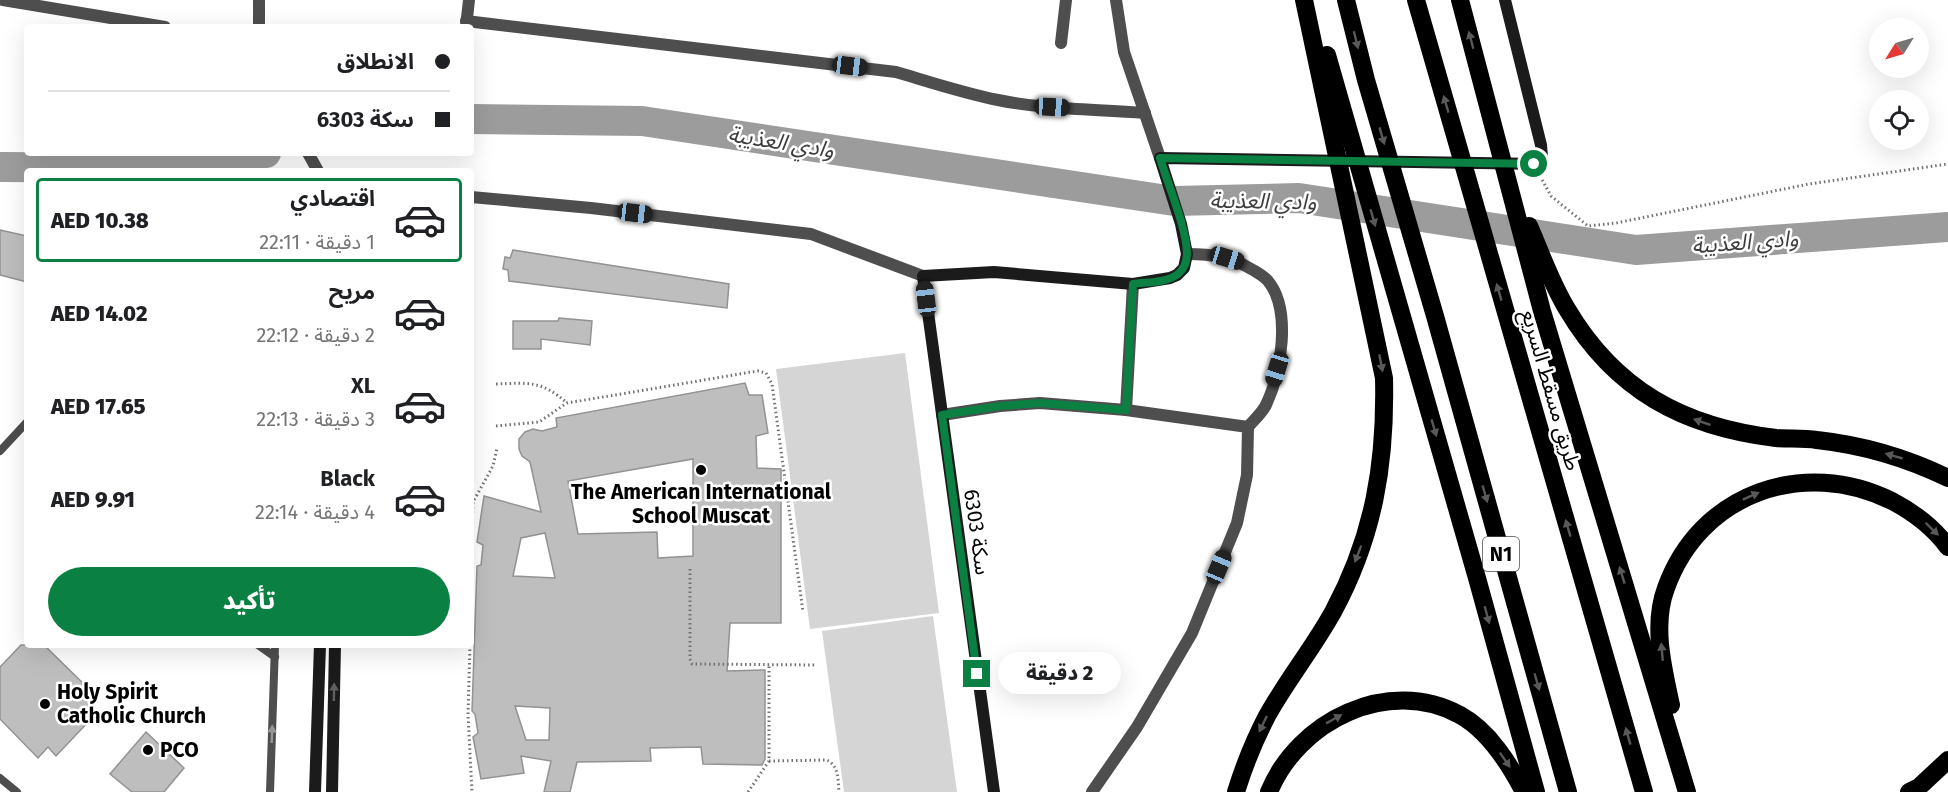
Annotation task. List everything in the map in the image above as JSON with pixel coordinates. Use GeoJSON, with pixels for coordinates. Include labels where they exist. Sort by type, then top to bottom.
{"type":"FeatureCollection","features":[{"type":"Feature","properties":{"kind":"highway"},"geometry":{"type":"LineString","coordinates":[[1304,0],[1400,311],[1536,792]]}},
{"type":"Feature","properties":{"kind":"highway"},"geometry":{"type":"LineString","coordinates":[[1236,792],[1245,763],[1268,715],[1333,611],[1369,523],[1380,471],[1385,416],[1383,378],[1311,0]]}},
{"type":"Feature","properties":{"kind":"highway","name":"N1"},"geometry":{"type":"LineString","coordinates":[[1346,0],[1366,80],[1435,316],[1568,792]]}},
{"type":"Feature","properties":{"kind":"highway","name":"طريق مسقط السريع"},"geometry":{"type":"LineString","coordinates":[[1416,0],[1644,792]]}},
{"type":"Feature","properties":{"kind":"highway"},"geometry":{"type":"LineString","coordinates":[[1460,0],[1542,311],[1688,792]]}},
{"type":"Feature","properties":{"kind":"highway"},"geometry":{"type":"LineString","coordinates":[[1508,181],[1566,307],[1582,332],[1612,368],[1647,396],[1683,416],[1725,430],[1777,438],[1833,442],[1872,450],[1900,457],[1948,478]]}},
{"type":"Feature","properties":{"kind":"highway"},"geometry":{"type":"LineString","coordinates":[[1688,792],[1661,658],[1661,609],[1665,589],[1690,541],[1735,503],[1769,488],[1785,484],[1826,482],[1846,484],[1866,490],[1903,507],[1925,522],[1948,547]]}},
{"type":"Feature","properties":{"kind":"highway"},"geometry":{"type":"LineString","coordinates":[[1269,792],[1292,753],[1328,722],[1351,710],[1392,701],[1418,702],[1460,715],[1490,740],[1507,762],[1524,792]]}},
{"type":"Feature","properties":{"kind":"highway"},"geometry":{"type":"LineString","coordinates":[[1909,792],[1919,787],[1948,760]]}},
{"type":"Feature","properties":{"kind":"street"},"geometry":{"type":"LineString","coordinates":[[3,0],[147,24]]}},
{"type":"Feature","properties":{"kind":"street"},"geometry":{"type":"LineString","coordinates":[[260,0],[260,24]]}},
{"type":"Feature","properties":{"kind":"street"},"geometry":{"type":"LineString","coordinates":[[466,24],[469,0]]}},
{"type":"Feature","properties":{"kind":"street"},"geometry":{"type":"LineString","coordinates":[[1061,43],[1066,0]]}},
{"type":"Feature","properties":{"kind":"street"},"geometry":{"type":"LineString","coordinates":[[474,197],[591,208],[811,234],[923,276],[994,272],[1133,284],[1170,278],[1184,268],[1187,254],[1181,224],[1124,52],[1116,0]]}},
{"type":"Feature","properties":{"kind":"street"},"geometry":{"type":"LineString","coordinates":[[1160,158],[1534,164],[1542,158],[1541,145],[1504,0]]}},
{"type":"Feature","properties":{"kind":"street"},"geometry":{"type":"LineString","coordinates":[[474,25],[896,72],[1000,101],[1145,113]]}},
{"type":"Feature","properties":{"kind":"street"},"geometry":{"type":"LineString","coordinates":[[1092,792],[1137,727],[1192,633],[1238,523],[1247,475],[1248,427],[1265,406],[1277,369],[1283,334],[1280,302],[1268,280],[1240,262],[1213,254],[1187,254]]}},
{"type":"Feature","properties":{"kind":"street","name":"سكة 6303"},"geometry":{"type":"LineString","coordinates":[[923,276],[993,792]]}},
{"type":"Feature","properties":{"kind":"street"},"geometry":{"type":"LineString","coordinates":[[1126,410],[1133,284]]}},
{"type":"Feature","properties":{"kind":"street"},"geometry":{"type":"LineString","coordinates":[[942,415],[1000,406],[1040,403],[1126,410],[1248,427]]}},
{"type":"Feature","properties":{"kind":"street"},"geometry":{"type":"LineString","coordinates":[[315,790],[320,648]]}},
{"type":"Feature","properties":{"kind":"street"},"geometry":{"type":"LineString","coordinates":[[332,792],[335,648]]}},
{"type":"Feature","properties":{"kind":"lane"},"geometry":{"type":"LineString","coordinates":[[0,451],[24,425]]}},
{"type":"Feature","properties":{"kind":"lane"},"geometry":{"type":"LineString","coordinates":[[262,648],[275,657]]}},
{"type":"Feature","properties":{"kind":"lane"},"geometry":{"type":"LineString","coordinates":[[270,792],[275,648]]}},
{"type":"Feature","properties":{"kind":"lane"},"geometry":{"type":"LineString","coordinates":[[0,778],[16,792]]}},
{"type":"Feature","properties":{"kind":"path"},"geometry":{"type":"LineString","coordinates":[[1534,164],[1551,196],[1588,226],[1616,223],[1809,184],[1948,164]]}},
{"type":"Feature","properties":{"kind":"path"},"geometry":{"type":"LineString","coordinates":[[496,426],[539,422],[567,403],[758,371],[765,373],[772,384],[803,612]]}},
{"type":"Feature","properties":{"kind":"path"},"geometry":{"type":"LineString","coordinates":[[496,384],[534,383],[556,394],[567,403]]}},
{"type":"Feature","properties":{"kind":"path"},"geometry":{"type":"LineString","coordinates":[[474,500],[493,466],[497,448]]}},
{"type":"Feature","properties":{"kind":"path"},"geometry":{"type":"LineString","coordinates":[[690,568],[690,659],[692,664],[815,665]]}},
{"type":"Feature","properties":{"kind":"path"},"geometry":{"type":"LineString","coordinates":[[470,648],[468,715],[472,792]]}},
{"type":"Feature","properties":{"kind":"path"},"geometry":{"type":"LineString","coordinates":[[748,792],[770,761],[769,665]]}},
{"type":"Feature","properties":{"kind":"path"},"geometry":{"type":"LineString","coordinates":[[770,761],[827,760],[836,768],[839,792]]}},
{"type":"Feature","properties":{"kind":"shaded area"},"geometry":{"type":"Polygon","coordinates":[[[905,353],[939,613],[810,629],[776,369],[905,353]]]}},
{"type":"Feature","properties":{"kind":"shaded area"},"geometry":{"type":"Polygon","coordinates":[[[933,616],[957,792],[844,792],[822,631],[933,616]]]}},
{"type":"Feature","properties":{"kind":"building"},"geometry":{"type":"Polygon","coordinates":[[[0,230],[24,235],[24,281],[0,275],[0,230]]]}},
{"type":"Feature","properties":{"kind":"building"},"geometry":{"type":"Polygon","coordinates":[[[513,250],[729,284],[727,308],[509,281],[508,270],[503,269],[505,257],[510,258],[513,250]]]}},
{"type":"Feature","properties":{"kind":"building"},"geometry":{"type":"Polygon","coordinates":[[[559,318],[592,321],[590,345],[541,339],[541,349],[513,349],[513,321],[558,321],[559,318]]]}},
{"type":"Feature","properties":{"kind":"building"},"geometry":{"type":"Polygon","coordinates":[[[745,383],[749,395],[762,395],[768,433],[756,436],[757,468],[781,469],[781,623],[730,623],[727,671],[765,670],[765,759],[762,765],[703,764],[701,747],[650,748],[651,761],[577,762],[570,792],[544,792],[551,761],[521,756],[524,773],[481,779],[473,737],[478,733],[475,714],[472,711],[477,566],[481,565],[483,545],[477,542],[484,496],[541,512],[530,462],[522,456],[519,439],[525,432],[533,429],[542,431],[557,427],[556,418],[745,383]],[[693,459],[568,481],[578,534],[657,532],[658,558],[693,556],[693,459]],[[545,533],[521,538],[513,576],[555,578],[545,533]],[[515,706],[526,740],[549,740],[550,708],[515,706]]]}},
{"type":"Feature","properties":{"kind":"building","name":"Holy Spirit Catholic Church"},"geometry":{"type":"Polygon","coordinates":[[[21,645],[24,645],[24,648],[47,648],[97,697],[84,710],[92,718],[56,756],[48,747],[38,758],[0,719],[0,667],[21,645]]]}},
{"type":"Feature","properties":{"kind":"building","name":"PCO"},"geometry":{"type":"Polygon","coordinates":[[[146,732],[184,768],[164,792],[132,792],[110,774],[146,732]]]}},
{"type":"Feature","properties":{"kind":"waterway","name":"وادي العذيبة"},"geometry":{"type":"LineString","coordinates":[[474,119],[642,121],[1174,201],[1299,198],[1636,250],[1948,227]]}},
{"type":"Feature","properties":{"kind":"waterway","name":"وادي العذيبة"},"geometry":{"type":"LineString","coordinates":[[158,168],[244,156]]}},
{"type":"Feature","properties":{"kind":"waterway","name":"وادي العذيبة"},"geometry":{"type":"LineString","coordinates":[[0,167],[158,168]]}},
{"type":"Feature","properties":{"kind":"place","name":"The American International School Muscat"},"geometry":{"type":"Point","coordinates":[701,470]}},
{"type":"Feature","properties":{"kind":"place","name":"Holy Spirit Catholic Church"},"geometry":{"type":"Point","coordinates":[45,704]}},
{"type":"Feature","properties":{"kind":"place","name":"PCO"},"geometry":{"type":"Point","coordinates":[148,750]}},
{"type":"Feature","properties":{"kind":"route"},"geometry":{"type":"LineString","coordinates":[[977,674],[942,415],[1000,406],[1040,403],[1126,410],[1133,284],[1177,275],[1184,268],[1187,254],[1181,224],[1160,158],[1534,164]]}}]}
